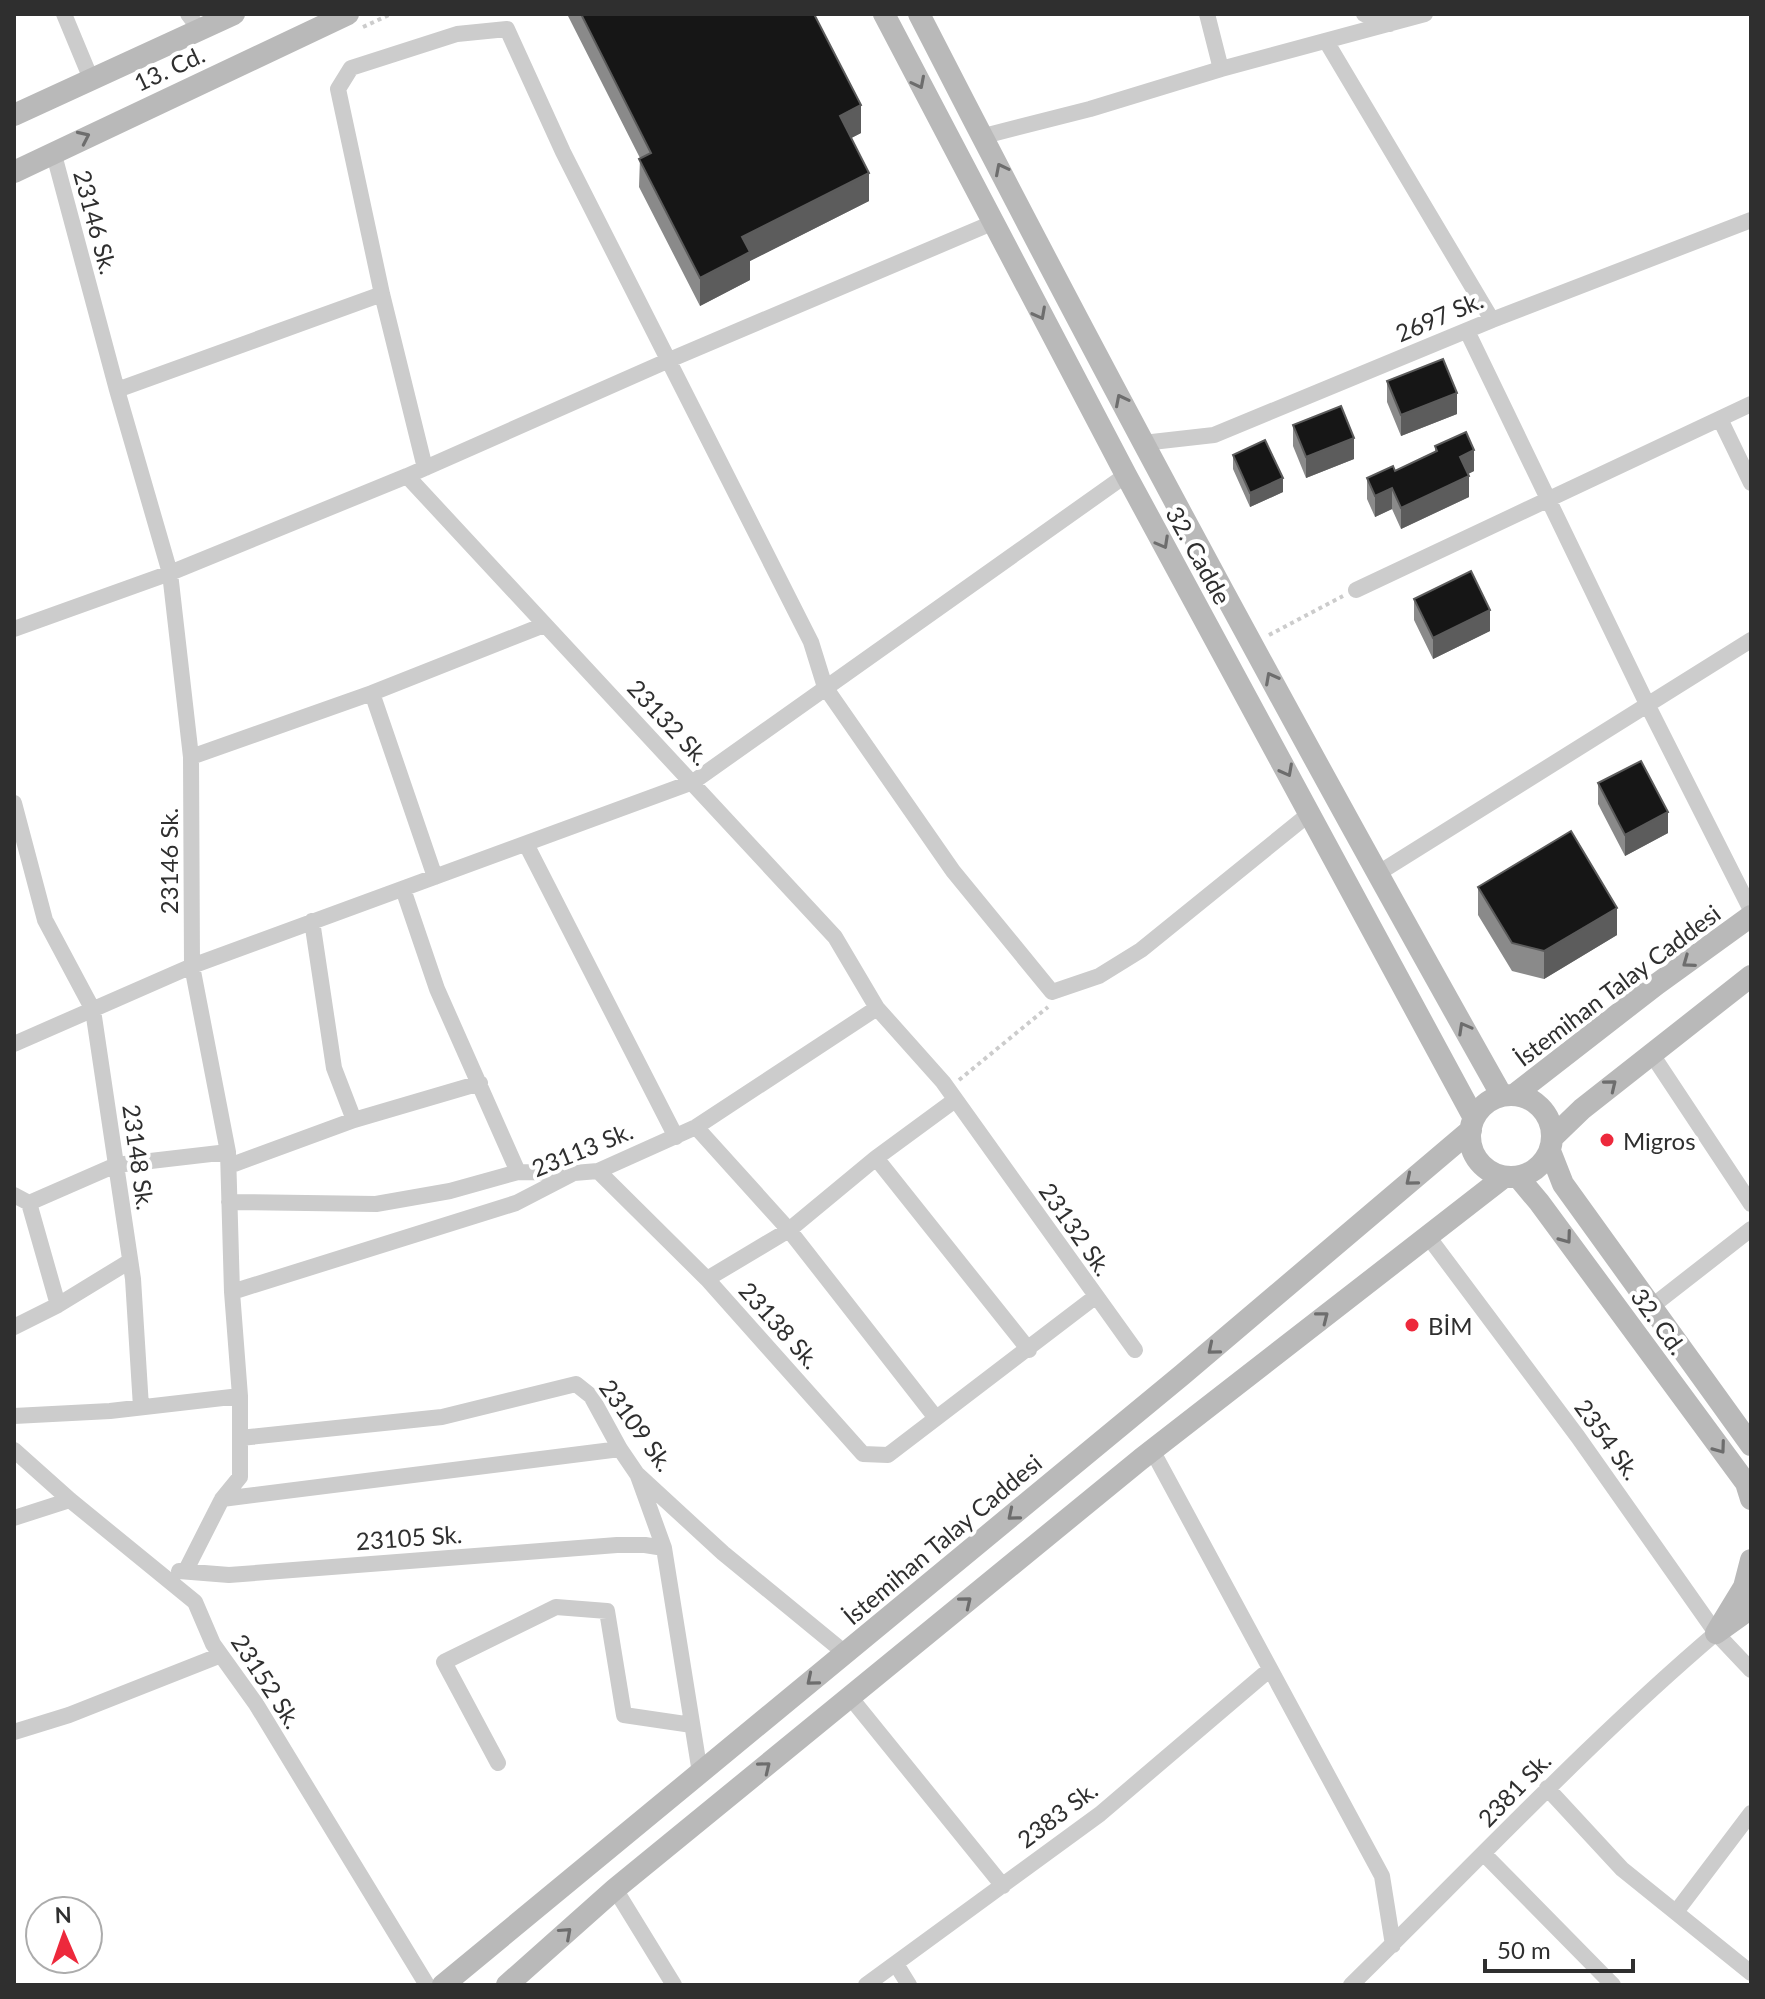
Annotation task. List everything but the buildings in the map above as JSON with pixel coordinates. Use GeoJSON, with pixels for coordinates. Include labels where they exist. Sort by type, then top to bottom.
{"type":"FeatureCollection","features":[{"type":"Feature","properties":{"kind":"main road","name":"13. Cd."},"geometry":{"type":"LineString","coordinates":[[14,115],[91,79],[194,22],[234,14]]}},
{"type":"Feature","properties":{"kind":"main road","name":"13. Cd."},"geometry":{"type":"LineString","coordinates":[[14,172],[348,14]]}},
{"type":"Feature","properties":{"kind":"main road","name":"32. Cadde"},"geometry":{"type":"LineString","coordinates":[[884,14],[1472,1124]]}},
{"type":"Feature","properties":{"kind":"main road","name":"32. Cadde"},"geometry":{"type":"LineString","coordinates":[[919,14],[1143,443],[1377,874],[1508,1096]]}},
{"type":"Feature","properties":{"kind":"main road","name":"İstemihan Talay Caddesi"},"geometry":{"type":"LineString","coordinates":[[1508,1096],[1751,916]]}},
{"type":"Feature","properties":{"kind":"main road"},"geometry":{"type":"LineString","coordinates":[[507,1985],[615,1889],[1152,1450],[1427,1235],[1511,1177],[1531,1172],[1543,1163],[1552,1144],[1582,1109],[1751,976]]}},
{"type":"Feature","properties":{"kind":"main road"},"geometry":{"type":"LineString","coordinates":[[1511,1177],[1490,1171],[1474,1154],[1472,1124],[1481,1108],[1508,1096],[1536,1104],[1545,1112],[1550,1123],[1552,1144]]}},
{"type":"Feature","properties":{"kind":"main road","name":"İstemihan Talay Caddesi"},"geometry":{"type":"LineString","coordinates":[[443,1985],[1172,1383],[1472,1124]]}},
{"type":"Feature","properties":{"kind":"main road","name":"32. Cd."},"geometry":{"type":"LineString","coordinates":[[1552,1144],[1563,1184],[1751,1445]]}},
{"type":"Feature","properties":{"kind":"main road","name":"32. Cd."},"geometry":{"type":"LineString","coordinates":[[1511,1177],[1539,1202],[1746,1483],[1751,1499]]}},
{"type":"Feature","properties":{"kind":"main road"},"geometry":{"type":"LineString","coordinates":[[1716,1633],[1744,1587],[1751,1560]]}},
{"type":"Feature","properties":{"kind":"main road"},"geometry":{"type":"LineString","coordinates":[[1716,1633],[1751,1608]]}},
{"type":"Feature","properties":{"kind":"street"},"geometry":{"type":"LineString","coordinates":[[64,14],[91,79]]}},
{"type":"Feature","properties":{"kind":"street"},"geometry":{"type":"LineString","coordinates":[[1207,14],[1221,69]]}},
{"type":"Feature","properties":{"kind":"street"},"geometry":{"type":"LineString","coordinates":[[1364,14],[1390,24]]}},
{"type":"Feature","properties":{"kind":"street"},"geometry":{"type":"LineString","coordinates":[[984,136],[1425,14]]}},
{"type":"Feature","properties":{"kind":"street"},"geometry":{"type":"LineString","coordinates":[[425,468],[382,294],[338,89],[351,68],[457,34],[507,29],[563,152],[811,642],[825,687],[953,871],[1052,992],[1099,976],[1141,950],[1309,814]]}},
{"type":"Feature","properties":{"kind":"street"},"geometry":{"type":"LineString","coordinates":[[1326,41],[1492,320]]}},
{"type":"Feature","properties":{"kind":"street","name":"23146 Sk."},"geometry":{"type":"LineString","coordinates":[[53,151],[170,573],[191,757],[192,966],[229,1159],[232,1292],[240,1396],[240,1477],[222,1499],[186,1570]]}},
{"type":"Feature","properties":{"kind":"street","name":"2697 Sk."},"geometry":{"type":"LineString","coordinates":[[1143,443],[1214,435],[1492,320],[1751,220]]}},
{"type":"Feature","properties":{"kind":"street"},"geometry":{"type":"LineString","coordinates":[[14,629],[170,573],[407,476],[992,223]]}},
{"type":"Feature","properties":{"kind":"street"},"geometry":{"type":"LineString","coordinates":[[117,390],[382,294]]}},
{"type":"Feature","properties":{"kind":"street"},"geometry":{"type":"LineString","coordinates":[[1467,331],[1648,706],[1751,910]]}},
{"type":"Feature","properties":{"kind":"street"},"geometry":{"type":"LineString","coordinates":[[1356,590],[1751,404]]}},
{"type":"Feature","properties":{"kind":"street"},"geometry":{"type":"LineString","coordinates":[[1720,419],[1751,483]]}},
{"type":"Feature","properties":{"kind":"street"},"geometry":{"type":"LineString","coordinates":[[14,1044],[192,966],[693,782],[1126,475]]}},
{"type":"Feature","properties":{"kind":"street","name":"23132 Sk."},"geometry":{"type":"LineString","coordinates":[[407,476],[835,937],[877,1008],[952,1094],[1135,1350]]}},
{"type":"Feature","properties":{"kind":"street"},"geometry":{"type":"LineString","coordinates":[[191,757],[372,693],[544,625]]}},
{"type":"Feature","properties":{"kind":"street"},"geometry":{"type":"LineString","coordinates":[[1377,874],[1751,640]]}},
{"type":"Feature","properties":{"kind":"street"},"geometry":{"type":"LineString","coordinates":[[372,693],[435,877]]}},
{"type":"Feature","properties":{"kind":"street","name":"23148 Sk."},"geometry":{"type":"LineString","coordinates":[[14,803],[45,920],[93,1010],[130,1261],[141,1407]]}},
{"type":"Feature","properties":{"kind":"street"},"geometry":{"type":"LineString","coordinates":[[526,844],[676,1137]]}},
{"type":"Feature","properties":{"kind":"street"},"geometry":{"type":"LineString","coordinates":[[403,889],[437,989],[518,1172]]}},
{"type":"Feature","properties":{"kind":"street"},"geometry":{"type":"LineString","coordinates":[[312,921],[334,1068],[354,1120]]}},
{"type":"Feature","properties":{"kind":"street","name":"23113 Sk."},"geometry":{"type":"LineString","coordinates":[[232,1292],[516,1203],[574,1173],[598,1171],[676,1137],[877,1008]]}},
{"type":"Feature","properties":{"kind":"street"},"geometry":{"type":"LineString","coordinates":[[1651,1053],[1751,1204]]}},
{"type":"Feature","properties":{"kind":"street"},"geometry":{"type":"LineString","coordinates":[[58,1305],[22,1199],[116,1165],[229,1159],[480,1083]]}},
{"type":"Feature","properties":{"kind":"street"},"geometry":{"type":"LineString","coordinates":[[707,1279],[789,1230],[952,1094]]}},
{"type":"Feature","properties":{"kind":"street"},"geometry":{"type":"LineString","coordinates":[[696,1127],[789,1230],[936,1418]]}},
{"type":"Feature","properties":{"kind":"street"},"geometry":{"type":"LineString","coordinates":[[876,1158],[1029,1350]]}},
{"type":"Feature","properties":{"kind":"street","name":"23138 Sk."},"geometry":{"type":"LineString","coordinates":[[598,1171],[707,1279],[863,1454],[888,1455],[1095,1297]]}},
{"type":"Feature","properties":{"kind":"street"},"geometry":{"type":"LineString","coordinates":[[229,1202],[376,1204],[450,1191],[518,1172],[574,1173]]}},
{"type":"Feature","properties":{"kind":"street"},"geometry":{"type":"LineString","coordinates":[[1651,1307],[1751,1229]]}},
{"type":"Feature","properties":{"kind":"street","name":"2354 Sk."},"geometry":{"type":"LineString","coordinates":[[1427,1235],[1578,1437],[1716,1633],[1751,1670]]}},
{"type":"Feature","properties":{"kind":"street"},"geometry":{"type":"LineString","coordinates":[[14,1327],[58,1305],[130,1261]]}},
{"type":"Feature","properties":{"kind":"street","name":"23109 Sk."},"geometry":{"type":"LineString","coordinates":[[240,1438],[442,1417],[576,1384],[591,1396],[637,1474],[723,1553],[845,1653]]}},
{"type":"Feature","properties":{"kind":"street"},"geometry":{"type":"LineString","coordinates":[[14,1416],[110,1411],[240,1396]]}},
{"type":"Feature","properties":{"kind":"street"},"geometry":{"type":"LineString","coordinates":[[222,1499],[620,1449]]}},
{"type":"Feature","properties":{"kind":"street","name":"23152 Sk."},"geometry":{"type":"LineString","coordinates":[[14,1450],[195,1602],[213,1644],[256,1704],[427,1985]]}},
{"type":"Feature","properties":{"kind":"street"},"geometry":{"type":"LineString","coordinates":[[1152,1450],[1382,1876],[1393,1945]]}},
{"type":"Feature","properties":{"kind":"street"},"geometry":{"type":"LineString","coordinates":[[637,1474],[664,1548],[700,1773]]}},
{"type":"Feature","properties":{"kind":"street"},"geometry":{"type":"LineString","coordinates":[[14,1518],[70,1500]]}},
{"type":"Feature","properties":{"kind":"street","name":"23105 Sk."},"geometry":{"type":"LineString","coordinates":[[158,1573],[186,1570],[229,1575],[617,1545],[664,1548]]}},
{"type":"Feature","properties":{"kind":"street"},"geometry":{"type":"LineString","coordinates":[[498,1763],[444,1662],[556,1607],[607,1611],[624,1715],[692,1725]]}},
{"type":"Feature","properties":{"kind":"street","name":"2381 Sk."},"geometry":{"type":"LineString","coordinates":[[1351,1985],[1547,1788],[1660,1680],[1716,1633]]}},
{"type":"Feature","properties":{"kind":"street"},"geometry":{"type":"LineString","coordinates":[[14,1732],[69,1715],[221,1655]]}},
{"type":"Feature","properties":{"kind":"street","name":"2383 Sk."},"geometry":{"type":"LineString","coordinates":[[866,1985],[1100,1814],[1269,1670]]}},
{"type":"Feature","properties":{"kind":"street"},"geometry":{"type":"LineString","coordinates":[[850,1697],[1003,1886]]}},
{"type":"Feature","properties":{"kind":"street"},"geometry":{"type":"LineString","coordinates":[[1547,1788],[1622,1869],[1751,1973]]}},
{"type":"Feature","properties":{"kind":"street"},"geometry":{"type":"LineString","coordinates":[[1676,1912],[1751,1813]]}},
{"type":"Feature","properties":{"kind":"street"},"geometry":{"type":"LineString","coordinates":[[1484,1854],[1613,1985]]}},
{"type":"Feature","properties":{"kind":"street"},"geometry":{"type":"LineString","coordinates":[[615,1889],[674,1985]]}},
{"type":"Feature","properties":{"kind":"street"},"geometry":{"type":"LineString","coordinates":[[896,1964],[909,1985]]}},
{"type":"Feature","properties":{"kind":"path"},"geometry":{"type":"LineString","coordinates":[[1252,644],[1356,590]]}},
{"type":"Feature","properties":{"kind":"path"},"geometry":{"type":"LineString","coordinates":[[952,1094],[1077,983]]}},
{"type":"Feature","properties":{"kind":"place","name":"Migros"},"geometry":{"type":"Point","coordinates":[1607,1140]}},
{"type":"Feature","properties":{"kind":"place","name":"BİM"},"geometry":{"type":"Point","coordinates":[1412,1325]}}]}
